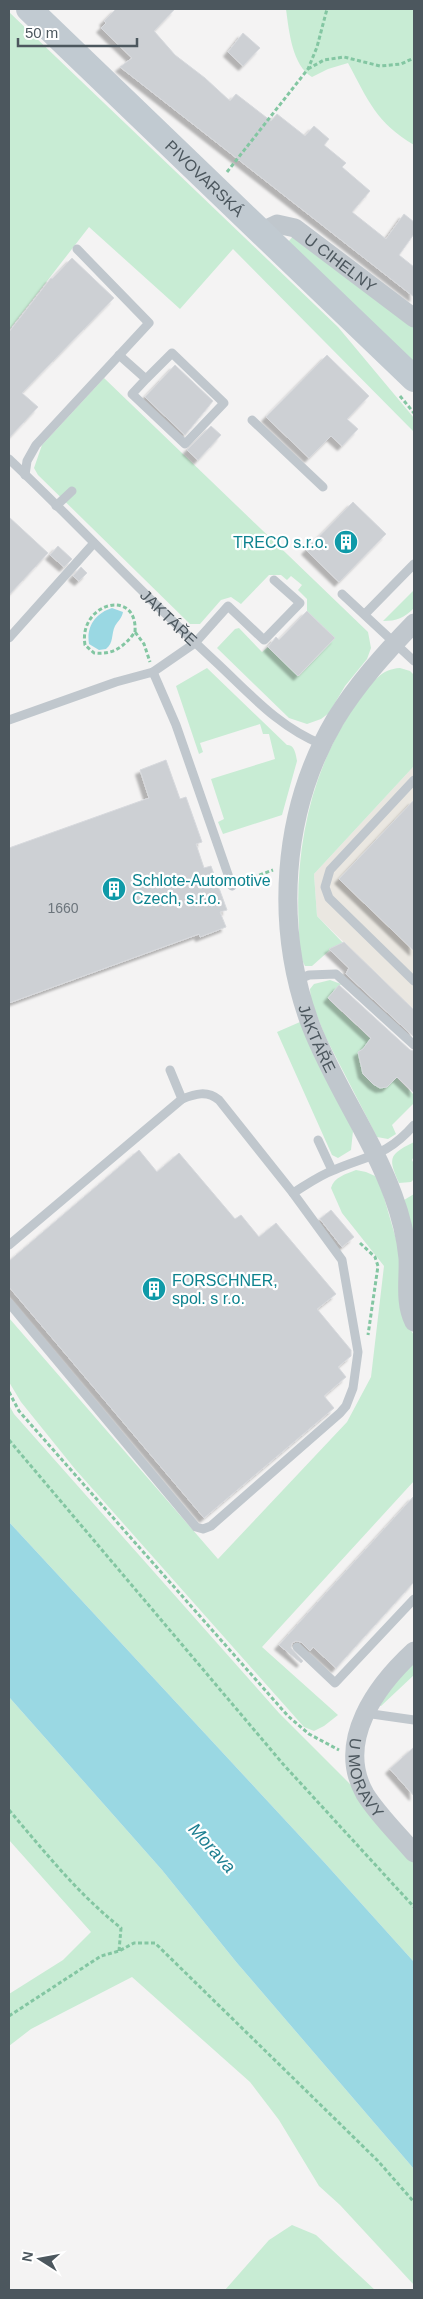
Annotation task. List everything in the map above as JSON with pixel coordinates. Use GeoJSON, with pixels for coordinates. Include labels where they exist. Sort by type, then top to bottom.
{"type":"FeatureCollection","features":[{"type":"Feature","properties":{"kind":"main road","name":"PIVOVARSKÁ"},"geometry":{"type":"LineString","coordinates":[[40,14],[414,379]]}},
{"type":"Feature","properties":{"kind":"street","name":"U CIHELNY"},"geometry":{"type":"LineString","coordinates":[[262,231],[277,224],[295,228],[414,318]]}},
{"type":"Feature","properties":{"kind":"street","name":"JAKTÁŘE"},"geometry":{"type":"LineString","coordinates":[[414,623],[395,642],[359,685],[334,722],[314,764],[298,811],[289,864],[288,906],[297,980],[311,1026],[327,1062],[376,1155],[393,1196],[405,1239],[408,1258],[408,1303],[414,1322]]}},
{"type":"Feature","properties":{"kind":"street","name":"U MORAVY"},"geometry":{"type":"LineString","coordinates":[[414,1650],[395,1668],[365,1713],[358,1734],[356,1758],[364,1792],[414,1853]]}},
{"type":"Feature","properties":{"kind":"lane"},"geometry":{"type":"LineString","coordinates":[[25,475],[27,461],[36,445],[149,323],[77,249]]}},
{"type":"Feature","properties":{"kind":"lane"},"geometry":{"type":"LineString","coordinates":[[172,353],[224,403],[185,444],[132,394],[146,379],[172,353]]}},
{"type":"Feature","properties":{"kind":"lane"},"geometry":{"type":"LineString","coordinates":[[119,355],[146,379]]}},
{"type":"Feature","properties":{"kind":"lane"},"geometry":{"type":"LineString","coordinates":[[252,420],[323,487]]}},
{"type":"Feature","properties":{"kind":"lane","name":"JAKTÁŘE"},"geometry":{"type":"LineString","coordinates":[[9,459],[195,643],[284,726],[323,745]]}},
{"type":"Feature","properties":{"kind":"lane"},"geometry":{"type":"LineString","coordinates":[[56,506],[72,491]]}},
{"type":"Feature","properties":{"kind":"lane"},"geometry":{"type":"LineString","coordinates":[[9,638],[94,543]]}},
{"type":"Feature","properties":{"kind":"lane"},"geometry":{"type":"LineString","coordinates":[[365,614],[414,564]]}},
{"type":"Feature","properties":{"kind":"lane"},"geometry":{"type":"LineString","coordinates":[[9,720],[116,682],[153,672],[195,643],[228,606],[264,640],[300,603],[274,580]]}},
{"type":"Feature","properties":{"kind":"lane"},"geometry":{"type":"LineString","coordinates":[[342,594],[414,660]]}},
{"type":"Feature","properties":{"kind":"lane"},"geometry":{"type":"LineString","coordinates":[[153,672],[176,725],[232,886]]}},
{"type":"Feature","properties":{"kind":"lane"},"geometry":{"type":"LineString","coordinates":[[414,780],[330,870],[325,887],[329,898],[414,981]]}},
{"type":"Feature","properties":{"kind":"lane"},"geometry":{"type":"LineString","coordinates":[[297,980],[310,975],[336,974],[414,1045]]}},
{"type":"Feature","properties":{"kind":"lane"},"geometry":{"type":"LineString","coordinates":[[170,1070],[182,1099]]}},
{"type":"Feature","properties":{"kind":"lane"},"geometry":{"type":"LineString","coordinates":[[9,1245],[182,1099],[203,1094],[214,1096],[293,1193],[342,1260],[358,1347],[353,1388],[346,1406],[211,1526],[202,1530],[196,1527],[9,1304]]}},
{"type":"Feature","properties":{"kind":"lane"},"geometry":{"type":"LineString","coordinates":[[293,1193],[332,1170],[376,1155],[400,1142],[414,1125]]}},
{"type":"Feature","properties":{"kind":"lane"},"geometry":{"type":"LineString","coordinates":[[318,1140],[332,1170]]}},
{"type":"Feature","properties":{"kind":"lane"},"geometry":{"type":"LineString","coordinates":[[297,1647],[335,1683],[414,1599]]}},
{"type":"Feature","properties":{"kind":"lane"},"geometry":{"type":"LineString","coordinates":[[365,1713],[414,1720]]}},
{"type":"Feature","properties":{"kind":"path"},"geometry":{"type":"LineString","coordinates":[[221,180],[308,70],[317,47],[327,9]]}},
{"type":"Feature","properties":{"kind":"path"},"geometry":{"type":"LineString","coordinates":[[308,70],[324,60],[344,57],[380,66],[401,64],[414,58]]}},
{"type":"Feature","properties":{"kind":"path"},"geometry":{"type":"LineString","coordinates":[[135,632],[120,649],[112,652],[94,653],[85,645],[86,627],[89,619],[102,608],[110,605],[123,606],[132,613],[135,619],[135,632],[144,644],[153,672]]}},
{"type":"Feature","properties":{"kind":"path"},"geometry":{"type":"LineString","coordinates":[[232,886],[289,864]]}},
{"type":"Feature","properties":{"kind":"path"},"geometry":{"type":"LineString","coordinates":[[358,1347],[368,1338],[378,1266],[375,1258],[360,1242]]}},
{"type":"Feature","properties":{"kind":"path"},"geometry":{"type":"LineString","coordinates":[[9,1392],[19,1411],[288,1716],[309,1734],[356,1758]]}},
{"type":"Feature","properties":{"kind":"path"},"geometry":{"type":"LineString","coordinates":[[9,1440],[284,1764],[414,1907]]}},
{"type":"Feature","properties":{"kind":"path"},"geometry":{"type":"LineString","coordinates":[[9,1810],[78,1891],[121,1928],[119,1952]]}},
{"type":"Feature","properties":{"kind":"path"},"geometry":{"type":"LineString","coordinates":[[9,2016],[101,1956],[119,1952],[134,1943],[155,1943],[378,2161],[414,2202]]}},
{"type":"Feature","properties":{"kind":"shaded area"},"geometry":{"type":"Polygon","coordinates":[[[414,766],[414,1011],[317,916],[314,874],[414,766]]]}},
{"type":"Feature","properties":{"kind":"green space"},"geometry":{"type":"Polygon","coordinates":[[[286,9],[414,9],[414,145],[382,119],[368,100],[348,63],[328,69],[312,77],[305,72],[293,47],[286,9]]]}},
{"type":"Feature","properties":{"kind":"green space"},"geometry":{"type":"Polygon","coordinates":[[[9,12],[338,327],[414,418],[414,432],[233,249],[180,309],[89,227],[9,330],[9,12]]]}},
{"type":"Feature","properties":{"kind":"green space"},"geometry":{"type":"Polygon","coordinates":[[[295,234],[414,325],[414,364],[288,242],[295,234]]]}},
{"type":"Feature","properties":{"kind":"green space"},"geometry":{"type":"Polygon","coordinates":[[[104,378],[368,632],[371,648],[367,659],[345,686],[329,713],[321,719],[307,724],[289,718],[217,648],[235,629],[239,628],[262,652],[268,647],[299,676],[335,638],[307,611],[307,599],[298,590],[302,585],[291,576],[287,580],[281,575],[269,575],[241,604],[231,597],[221,600],[200,624],[190,624],[38,475],[34,468],[42,445],[104,378]]]}},
{"type":"Feature","properties":{"kind":"green space"},"geometry":{"type":"Polygon","coordinates":[[[414,590],[414,608],[400,618],[383,621],[414,590]]]}},
{"type":"Feature","properties":{"kind":"green space"},"geometry":{"type":"Polygon","coordinates":[[[207,668],[287,745],[293,748],[297,761],[282,815],[223,834],[218,822],[224,819],[211,779],[275,759],[269,734],[263,734],[260,724],[200,743],[203,752],[199,754],[176,686],[207,668]]]}},
{"type":"Feature","properties":{"kind":"green space"},"geometry":{"type":"Polygon","coordinates":[[[400,668],[410,671],[414,675],[414,766],[314,874],[317,916],[344,944],[330,950],[312,966],[305,966],[299,943],[298,898],[300,867],[310,806],[319,777],[330,749],[362,696],[374,681],[383,674],[400,668]]]}},
{"type":"Feature","properties":{"kind":"green space"},"geometry":{"type":"Polygon","coordinates":[[[330,980],[341,984],[329,1000],[404,1070],[397,1078],[414,1095],[414,1103],[392,1125],[396,1134],[388,1139],[377,1137],[325,1036],[311,1000],[310,989],[314,984],[330,980]]]}},
{"type":"Feature","properties":{"kind":"green space"},"geometry":{"type":"Polygon","coordinates":[[[300,1022],[353,1131],[351,1150],[338,1158],[332,1155],[277,1032],[300,1022]]]}},
{"type":"Feature","properties":{"kind":"green space"},"geometry":{"type":"Polygon","coordinates":[[[414,1142],[414,1156],[412,1160],[414,1164],[414,1179],[411,1182],[399,1183],[393,1167],[393,1157],[400,1150],[414,1142]]]}},
{"type":"Feature","properties":{"kind":"green space"},"geometry":{"type":"Polygon","coordinates":[[[356,1170],[375,1176],[381,1187],[398,1246],[406,1323],[414,1335],[414,1481],[262,1647],[338,1715],[314,1731],[304,1727],[75,1469],[21,1402],[9,1382],[9,1318],[218,1559],[347,1422],[371,1377],[384,1266],[342,1213],[331,1188],[335,1181],[356,1170]]]}},
{"type":"Feature","properties":{"kind":"green space"},"geometry":{"type":"Polygon","coordinates":[[[414,1194],[414,1238],[404,1200],[414,1194]]]}},
{"type":"Feature","properties":{"kind":"green space"},"geometry":{"type":"Polygon","coordinates":[[[9,1405],[14,1414],[279,1713],[355,1789],[414,1858],[414,1962],[324,1862],[9,1522],[9,1405]]]}},
{"type":"Feature","properties":{"kind":"green space"},"geometry":{"type":"Polygon","coordinates":[[[414,1660],[414,1675],[381,1706],[378,1705],[414,1660]]]}},
{"type":"Feature","properties":{"kind":"green space"},"geometry":{"type":"Polygon","coordinates":[[[9,1697],[162,1870],[237,1963],[414,2169],[414,2285],[340,2205],[319,2186],[279,2120],[250,2082],[132,1977],[31,2029],[9,2046],[9,1994],[63,1960],[91,1932],[9,1840],[9,1697]]]}},
{"type":"Feature","properties":{"kind":"green space"},"geometry":{"type":"Polygon","coordinates":[[[292,2225],[316,2235],[375,2290],[225,2290],[269,2240],[292,2225]]]}},
{"type":"Feature","properties":{"kind":"water"},"geometry":{"type":"Polygon","coordinates":[[[112,608],[123,612],[115,626],[109,647],[99,650],[89,644],[89,631],[93,621],[101,613],[112,608]]]}},
{"type":"Feature","properties":{"kind":"water","name":"Morava"},"geometry":{"type":"Polygon","coordinates":[[[9,1522],[324,1862],[414,1962],[414,2169],[237,1963],[162,1870],[9,1697],[9,1522]]]}},
{"type":"Feature","properties":{"kind":"building"},"geometry":{"type":"Polygon","coordinates":[[[116,9],[175,9],[154,31],[175,55],[205,78],[230,101],[236,94],[271,121],[277,114],[305,136],[314,126],[329,139],[324,145],[346,163],[342,167],[370,191],[352,212],[386,239],[404,214],[414,222],[414,234],[399,255],[414,267],[414,297],[120,67],[132,58],[101,28],[106,23],[104,21],[116,9]]]}},
{"type":"Feature","properties":{"kind":"building"},"geometry":{"type":"Polygon","coordinates":[[[243,33],[260,48],[243,66],[228,52],[243,33]]]}},
{"type":"Feature","properties":{"kind":"building"},"geometry":{"type":"Polygon","coordinates":[[[72,258],[114,298],[22,393],[38,407],[9,438],[9,332],[51,278],[72,258]]]}},
{"type":"Feature","properties":{"kind":"building"},"geometry":{"type":"Polygon","coordinates":[[[327,355],[369,396],[347,419],[358,429],[342,446],[331,436],[309,458],[266,417],[327,355]]]}},
{"type":"Feature","properties":{"kind":"building"},"geometry":{"type":"Polygon","coordinates":[[[175,365],[213,401],[185,435],[145,397],[175,365]]]}},
{"type":"Feature","properties":{"kind":"building"},"geometry":{"type":"Polygon","coordinates":[[[211,426],[221,435],[198,460],[187,450],[211,426]]]}},
{"type":"Feature","properties":{"kind":"building","name":"TRECO s.r.o."},"geometry":{"type":"Polygon","coordinates":[[[353,502],[386,534],[339,582],[306,550],[353,502]]]}},
{"type":"Feature","properties":{"kind":"building"},"geometry":{"type":"Polygon","coordinates":[[[9,517],[48,553],[9,595],[9,517]]]}},
{"type":"Feature","properties":{"kind":"building"},"geometry":{"type":"Polygon","coordinates":[[[58,546],[72,559],[64,567],[50,555],[58,546]]]}},
{"type":"Feature","properties":{"kind":"building"},"geometry":{"type":"Polygon","coordinates":[[[81,567],[87,573],[79,581],[73,576],[81,567]]]}},
{"type":"Feature","properties":{"kind":"building"},"geometry":{"type":"Polygon","coordinates":[[[307,611],[335,638],[298,676],[268,647],[276,637],[279,640],[307,611]]]}},
{"type":"Feature","properties":{"kind":"building","name":"Schlote-Automotive Czech, s.r.o."},"geometry":{"type":"Polygon","coordinates":[[[166,760],[180,799],[186,797],[202,842],[196,844],[204,868],[211,866],[227,910],[220,912],[226,927],[200,937],[199,934],[9,1003],[9,848],[149,798],[140,770],[166,760]]]}},
{"type":"Feature","properties":{"kind":"building"},"geometry":{"type":"Polygon","coordinates":[[[414,800],[414,951],[339,879],[414,800]]]}},
{"type":"Feature","properties":{"kind":"building"},"geometry":{"type":"Polygon","coordinates":[[[344,942],[414,1010],[414,1037],[346,974],[349,968],[329,949],[344,942]]]}},
{"type":"Feature","properties":{"kind":"building"},"geometry":{"type":"Polygon","coordinates":[[[339,985],[410,1050],[414,1051],[414,1093],[397,1077],[387,1087],[380,1088],[363,1074],[358,1052],[363,1049],[371,1038],[328,998],[339,985]]]}},
{"type":"Feature","properties":{"kind":"building","name":"FORSCHNER, spol. s r.o."},"geometry":{"type":"Polygon","coordinates":[[[139,1150],[157,1172],[179,1153],[235,1219],[241,1215],[259,1237],[276,1223],[336,1294],[317,1309],[351,1350],[351,1356],[338,1367],[346,1377],[324,1396],[334,1408],[204,1518],[9,1287],[9,1261],[139,1150]]]}},
{"type":"Feature","properties":{"kind":"building"},"geometry":{"type":"Polygon","coordinates":[[[331,1210],[354,1237],[342,1247],[320,1219],[331,1210]]]}},
{"type":"Feature","properties":{"kind":"building"},"geometry":{"type":"Polygon","coordinates":[[[414,1496],[414,1582],[336,1668],[313,1647],[310,1651],[301,1642],[296,1641],[292,1643],[291,1648],[303,1661],[301,1663],[279,1645],[414,1496]]]}},
{"type":"Feature","properties":{"kind":"building"},"geometry":{"type":"Polygon","coordinates":[[[414,1747],[414,1796],[390,1769],[414,1747]]]}},
{"type":"Feature","properties":{"kind":"place","name":"TRECO s.r.o."},"geometry":{"type":"Point","coordinates":[346,542]}},
{"type":"Feature","properties":{"kind":"place","name":"Schlote-Automotive Czech, s.r.o."},"geometry":{"type":"Point","coordinates":[114,889]}},
{"type":"Feature","properties":{"kind":"place","name":"FORSCHNER, spol. s r.o."},"geometry":{"type":"Point","coordinates":[154,1289]}}]}
